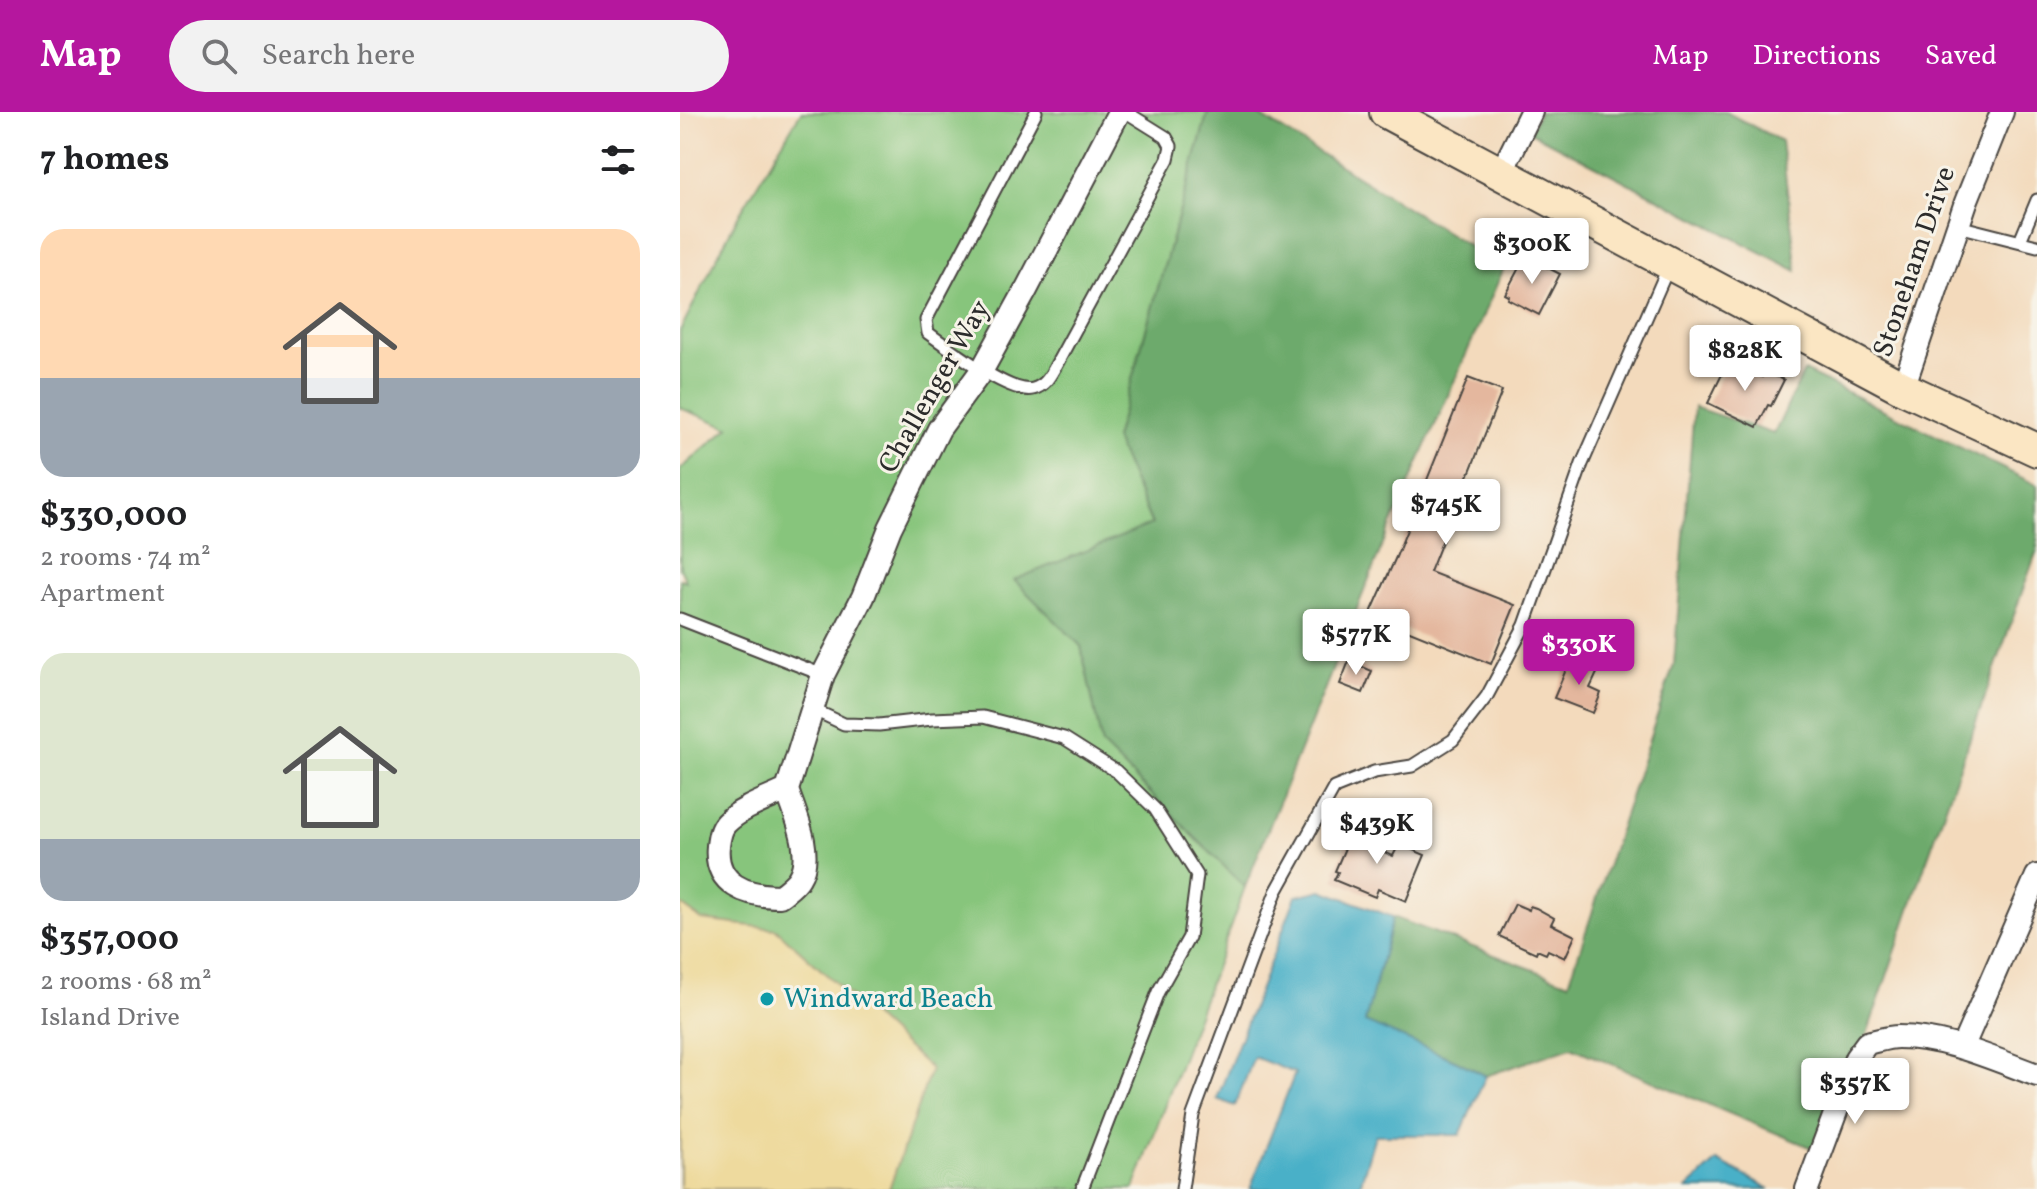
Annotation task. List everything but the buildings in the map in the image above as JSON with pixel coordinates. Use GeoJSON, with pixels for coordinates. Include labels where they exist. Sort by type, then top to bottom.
{"type":"FeatureCollection","features":[{"type":"Feature","properties":{"kind":"main road"},"geometry":{"type":"LineString","coordinates":[[1386,112],[1903,388],[2037,450]]}},
{"type":"Feature","properties":{"kind":"street","name":"Challenger Way"},"geometry":{"type":"LineString","coordinates":[[787,790],[823,675],[863,597],[890,528],[939,429],[982,370],[1119,112]]}},
{"type":"Feature","properties":{"kind":"street"},"geometry":{"type":"LineString","coordinates":[[1501,173],[1531,112]]}},
{"type":"Feature","properties":{"kind":"street","name":"Stoneham Drive"},"geometry":{"type":"LineString","coordinates":[[1903,388],[1958,226],[2002,112]]}},
{"type":"Feature","properties":{"kind":"street"},"geometry":{"type":"LineString","coordinates":[[787,790],[802,835],[804,866],[798,881],[780,896],[762,896],[742,890],[726,878],[718,866],[719,835],[725,824],[743,811],[787,790]]}},
{"type":"Feature","properties":{"kind":"street"},"geometry":{"type":"LineString","coordinates":[[1962,1048],[2037,876]]}},
{"type":"Feature","properties":{"kind":"street"},"geometry":{"type":"LineString","coordinates":[[1807,1189],[1856,1058],[1867,1043],[1896,1037],[1930,1040],[2037,1075]]}},
{"type":"Feature","properties":{"kind":"lane"},"geometry":{"type":"LineString","coordinates":[[1036,112],[926,320],[928,333],[982,370],[1019,388],[1033,389],[1045,382],[1055,367],[1168,159],[1171,146],[1166,137],[1126,112]]}},
{"type":"Feature","properties":{"kind":"lane"},"geometry":{"type":"LineString","coordinates":[[2020,241],[2037,200]]}},
{"type":"Feature","properties":{"kind":"lane"},"geometry":{"type":"LineString","coordinates":[[1958,226],[2037,246]]}},
{"type":"Feature","properties":{"kind":"lane"},"geometry":{"type":"LineString","coordinates":[[1182,1189],[1193,1115],[1276,892],[1334,788],[1374,772],[1412,766],[1453,740],[1487,696],[1525,625],[1582,464],[1670,263]]}},
{"type":"Feature","properties":{"kind":"lane"},"geometry":{"type":"LineString","coordinates":[[681,621],[823,675]]}},
{"type":"Feature","properties":{"kind":"lane"},"geometry":{"type":"LineString","coordinates":[[812,709],[844,724],[879,725],[983,717],[1064,738],[1116,771],[1155,809],[1197,875],[1189,937],[1158,992],[1082,1189]]}},
{"type":"Feature","properties":{"kind":"green space"},"geometry":{"type":"Polygon","coordinates":[[[801,112],[1208,112],[1115,439],[1152,525],[1015,580],[1081,646],[1102,745],[1245,887],[1134,1189],[680,1189],[680,579],[686,581],[680,568],[680,470],[729,427],[680,408],[680,331],[737,218],[801,112]]]}},
{"type":"Feature","properties":{"kind":"green space"},"geometry":{"type":"Polygon","coordinates":[[[1208,112],[1254,112],[1504,268],[1385,539],[1245,887],[1102,745],[1081,646],[1014,580],[1152,524],[1115,439],[1208,112]]]}},
{"type":"Feature","properties":{"kind":"green space"},"geometry":{"type":"Polygon","coordinates":[[[1539,112],[1726,112],[1781,141],[1797,271],[1530,132],[1539,112]]]}},
{"type":"Feature","properties":{"kind":"green space"},"geometry":{"type":"Polygon","coordinates":[[[1804,371],[2037,485],[2037,550],[1826,1154],[1571,1047],[1486,1076],[1364,1022],[1393,917],[1569,983],[1674,664],[1694,407],[1774,434],[1804,371]]]}},
{"type":"Feature","properties":{"kind":"sand","name":"Windward Beach"},"geometry":{"type":"Polygon","coordinates":[[[680,904],[702,920],[776,929],[931,1069],[889,1189],[680,1189],[680,904]]]}},
{"type":"Feature","properties":{"kind":"water"},"geometry":{"type":"Polygon","coordinates":[[[1322,890],[1393,917],[1365,1022],[1486,1076],[1460,1135],[1375,1135],[1359,1189],[1250,1189],[1295,1073],[1254,1057],[1235,1106],[1217,1099],[1296,896],[1322,890]]]}},
{"type":"Feature","properties":{"kind":"water"},"geometry":{"type":"Polygon","coordinates":[[[1717,1161],[1770,1189],[1687,1189],[1717,1161]]]}},
{"type":"Feature","properties":{"kind":"place","name":"Windward Beach"},"geometry":{"type":"Point","coordinates":[767,999]}}]}
